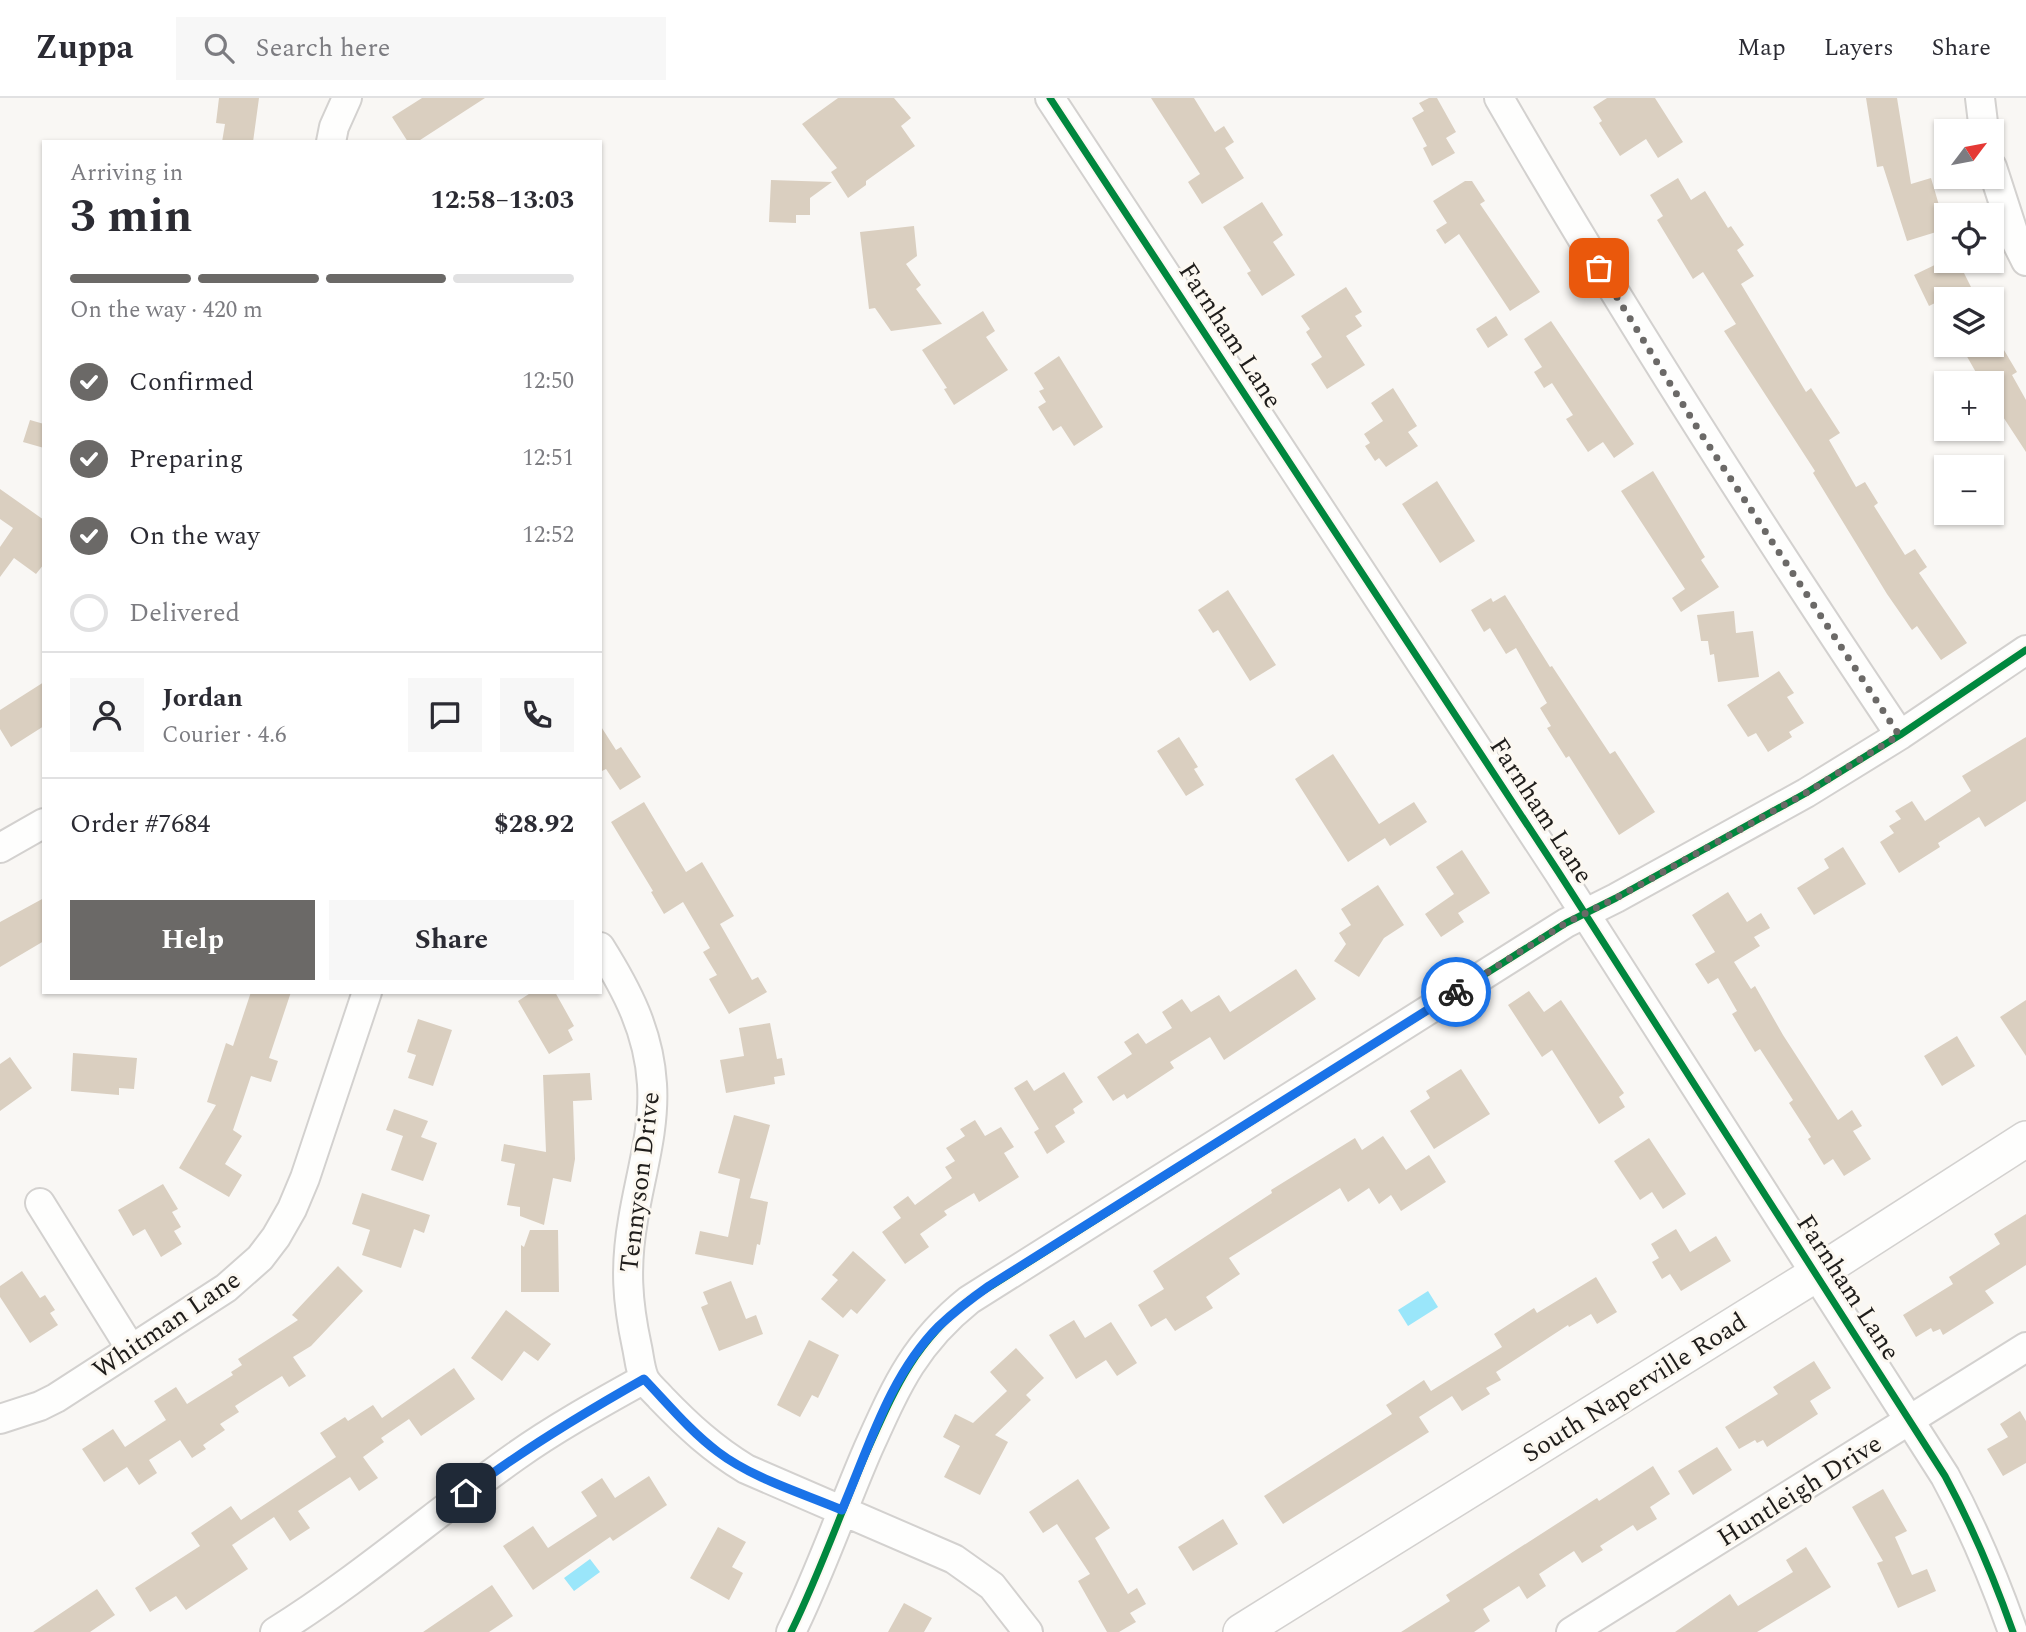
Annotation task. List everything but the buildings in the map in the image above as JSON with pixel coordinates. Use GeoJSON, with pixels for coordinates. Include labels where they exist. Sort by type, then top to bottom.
{"type":"FeatureCollection","features":[{"type":"Feature","properties":{"kind":"main road","name":"South Naperville Road"},"geometry":{"type":"LineString","coordinates":[[1241,1632],[1815,1274],[2026,1139]]}},
{"type":"Feature","properties":{"kind":"street"},"geometry":{"type":"LineString","coordinates":[[331,140],[347,98]]}},
{"type":"Feature","properties":{"kind":"street","name":"Farnham Lane"},"geometry":{"type":"LineString","coordinates":[[1050,98],[1585,914],[1945,1476],[1992,1574],[2013,1632]]}},
{"type":"Feature","properties":{"kind":"street"},"geometry":{"type":"LineString","coordinates":[[1499,98],[1604,277],[1698,429],[1899,735]]}},
{"type":"Feature","properties":{"kind":"street"},"geometry":{"type":"LineString","coordinates":[[1980,98],[1983,119]]}},
{"type":"Feature","properties":{"kind":"street"},"geometry":{"type":"LineString","coordinates":[[1999,189],[2026,261]]}},
{"type":"Feature","properties":{"kind":"street"},"geometry":{"type":"LineString","coordinates":[[791,1632],[896,1386],[909,1364],[938,1328],[969,1300],[1554,930],[1806,793],[2026,650]]}},
{"type":"Feature","properties":{"kind":"street"},"geometry":{"type":"LineString","coordinates":[[0,848],[42,824]]}},
{"type":"Feature","properties":{"kind":"street","name":"Tennyson Drive"},"geometry":{"type":"LineString","coordinates":[[602,950],[631,998],[648,1051],[652,1085],[650,1129],[633,1220],[627,1271],[629,1310],[644,1379]]}},
{"type":"Feature","properties":{"kind":"street","name":"Whitman Lane"},"geometry":{"type":"LineString","coordinates":[[0,1419],[56,1398],[238,1278],[260,1258],[292,1209],[305,1178],[366,994]]}},
{"type":"Feature","properties":{"kind":"street"},"geometry":{"type":"LineString","coordinates":[[40,1203],[131,1349]]}},
{"type":"Feature","properties":{"kind":"street","name":"Huntleigh Drive"},"geometry":{"type":"LineString","coordinates":[[1571,1632],[2026,1347]]}},
{"type":"Feature","properties":{"kind":"street"},"geometry":{"type":"LineString","coordinates":[[275,1632],[360,1574],[519,1454],[644,1379],[691,1429],[719,1453],[746,1469],[929,1546],[976,1572],[1002,1597],[1028,1632]]}},
{"type":"Feature","properties":{"kind":"water"},"geometry":{"type":"Polygon","coordinates":[[[1428,1291],[1438,1307],[1408,1326],[1398,1310],[1428,1291]]]}},
{"type":"Feature","properties":{"kind":"water"},"geometry":{"type":"Polygon","coordinates":[[[590,1559],[600,1572],[574,1591],[564,1578],[590,1559]]]}},
{"type":"Feature","properties":{"kind":"cycle path"},"geometry":{"type":"LineString","coordinates":[[1050,98],[1559,873],[1945,1476],[1982,1552],[2013,1632]]}},
{"type":"Feature","properties":{"kind":"cycle path"},"geometry":{"type":"LineString","coordinates":[[791,1632],[868,1449],[898,1386],[934,1333],[969,1300],[1566,923],[1806,793],[1900,735],[2026,650]]}},
{"type":"Feature","properties":{"kind":"way so far"},"geometry":{"type":"LineString","coordinates":[[1456,992],[1566,923],[1806,793],[1899,735],[1698,429],[1599,268]]}},
{"type":"Feature","properties":{"kind":"route"},"geometry":{"type":"LineString","coordinates":[[466,1493],[567,1423],[644,1379],[691,1429],[719,1453],[746,1469],[842,1510],[896,1386],[924,1343],[953,1313],[989,1286],[1456,992]]}}]}
